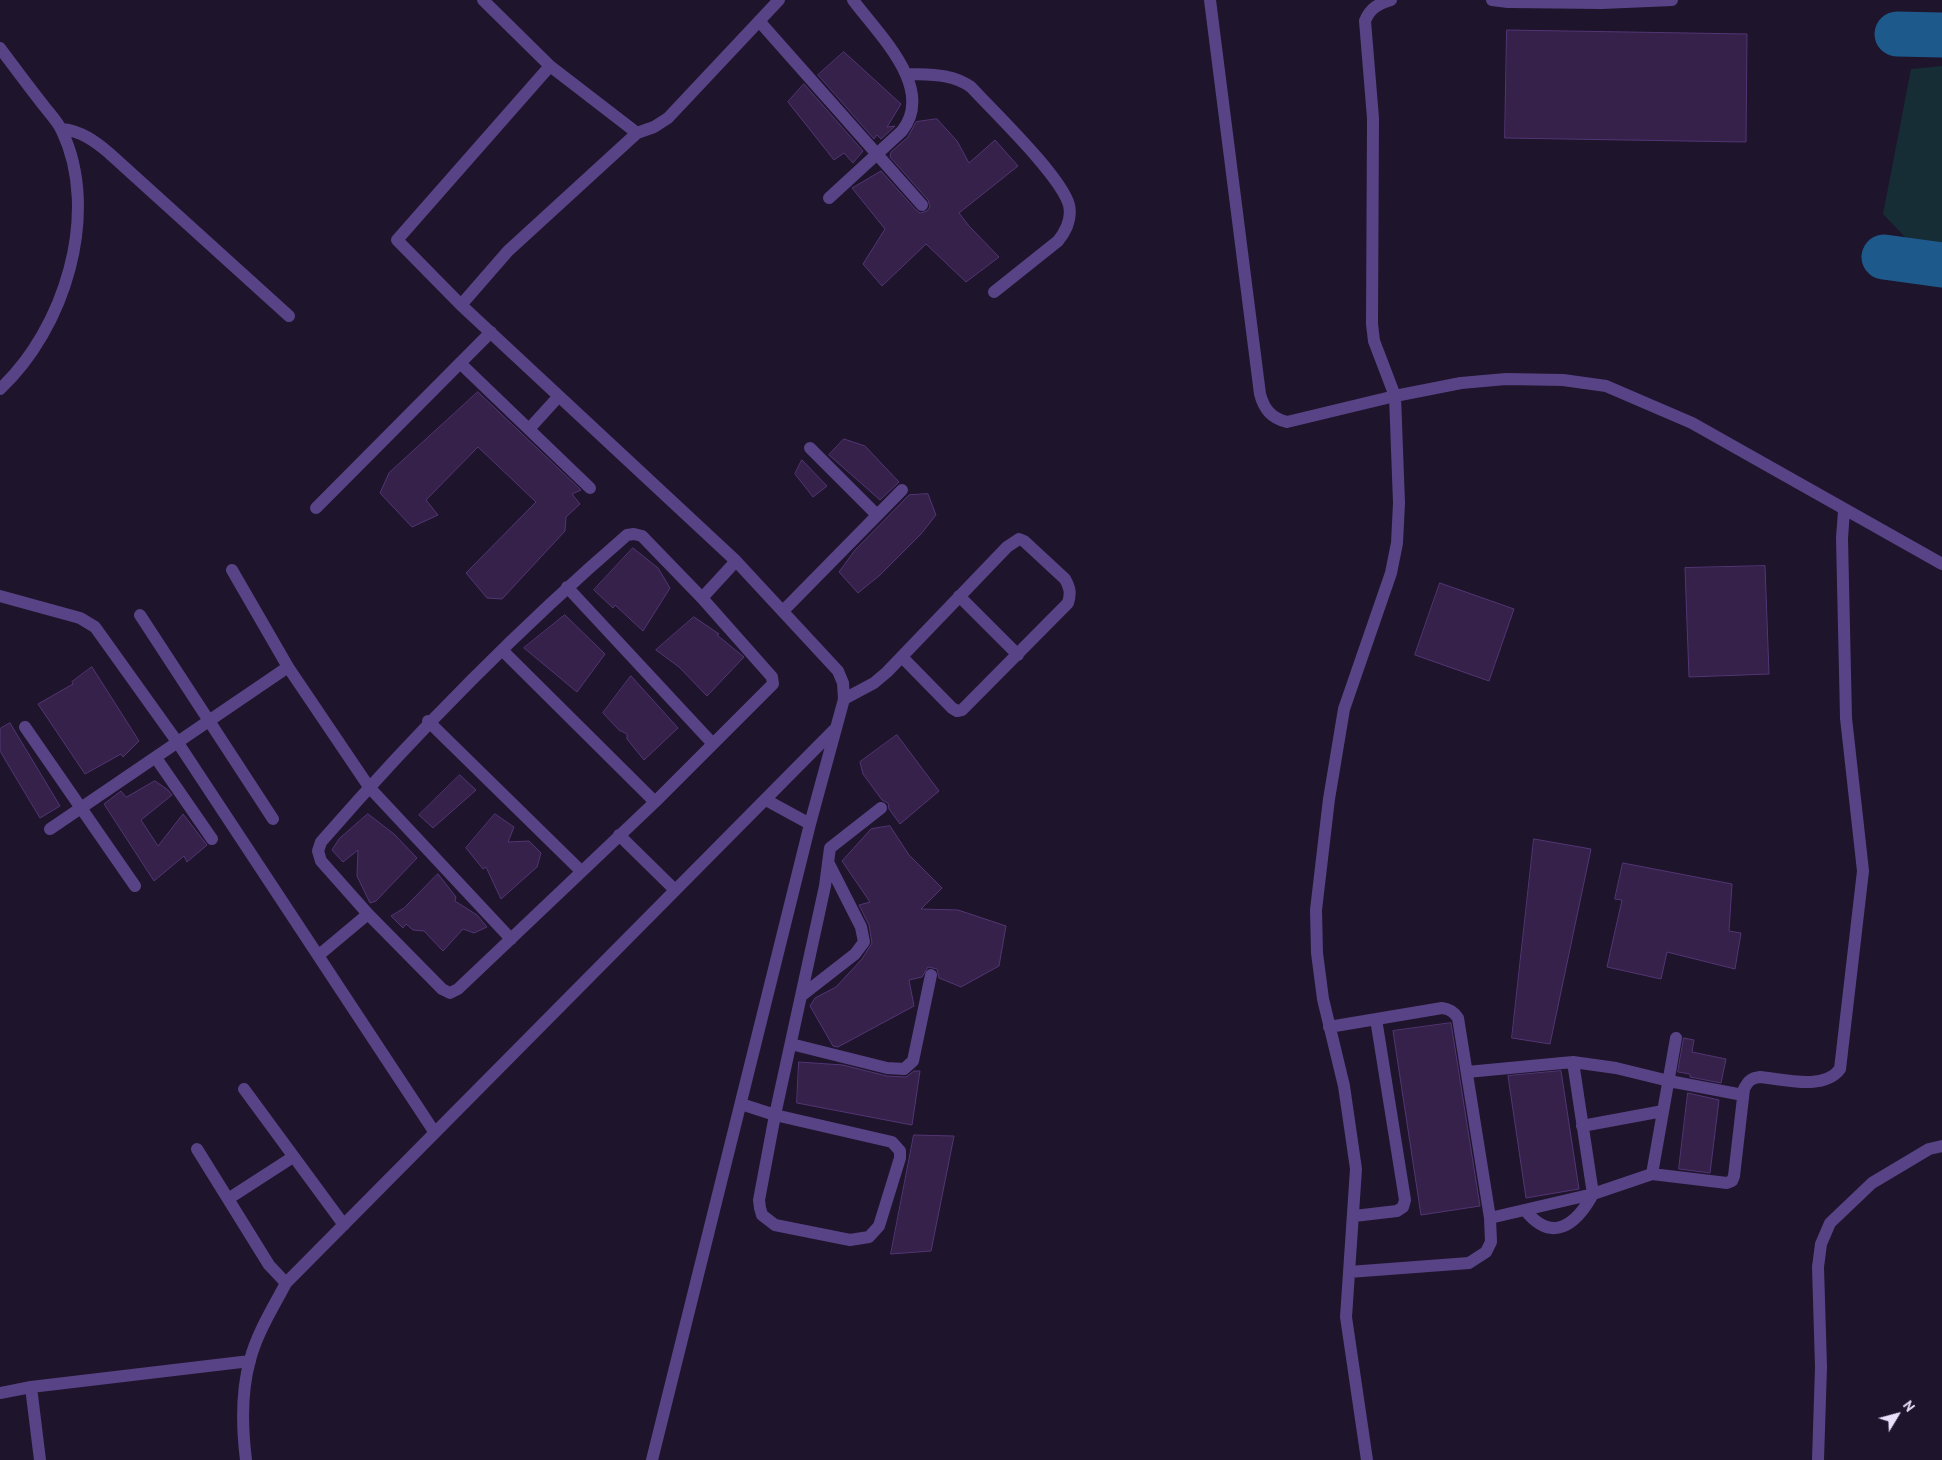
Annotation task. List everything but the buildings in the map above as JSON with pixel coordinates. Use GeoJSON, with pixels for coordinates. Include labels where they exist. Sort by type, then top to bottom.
{"type":"FeatureCollection","features":[{"type":"Feature","properties":{"kind":"lane"},"geometry":{"type":"LineString","coordinates":[[483,0],[550,66],[638,133]]}},
{"type":"Feature","properties":{"kind":"lane"},"geometry":{"type":"LineString","coordinates":[[461,305],[508,251],[638,133],[654,127],[668,118],[779,0]]}},
{"type":"Feature","properties":{"kind":"lane"},"geometry":{"type":"LineString","coordinates":[[829,198],[878,154],[910,121],[913,97],[906,74],[853,0]]}},
{"type":"Feature","properties":{"kind":"lane"},"geometry":{"type":"LineString","coordinates":[[1210,0],[1263,405],[1274,417],[1287,422],[1395,396],[1461,383],[1506,379],[1563,380],[1606,386],[1646,401],[1692,422],[1844,511],[1942,564]]}},
{"type":"Feature","properties":{"kind":"lane"},"geometry":{"type":"LineString","coordinates":[[1367,1460],[1346,1317],[1356,1169],[1344,1086],[1329,1027],[1317,953],[1316,910],[1329,799],[1344,709],[1391,573],[1397,543],[1399,503],[1395,396],[1380,361],[1373,333],[1373,118],[1365,21],[1369,10],[1391,0]]}},
{"type":"Feature","properties":{"kind":"lane"},"geometry":{"type":"LineString","coordinates":[[1492,0],[1508,2],[1602,3],[1672,0]]}},
{"type":"Feature","properties":{"kind":"lane"},"geometry":{"type":"LineString","coordinates":[[759,21],[922,205]]}},
{"type":"Feature","properties":{"kind":"lane"},"geometry":{"type":"LineString","coordinates":[[0,48],[62,129],[78,190],[79,226],[65,284],[39,344],[14,377],[0,390]]}},
{"type":"Feature","properties":{"kind":"lane"},"geometry":{"type":"LineString","coordinates":[[550,66],[397,240],[461,305],[736,561],[838,671],[843,683],[844,698],[810,824],[652,1460]]}},
{"type":"Feature","properties":{"kind":"lane"},"geometry":{"type":"LineString","coordinates":[[906,74],[948,75],[971,87],[1026,147],[1063,192],[1069,207],[1069,218],[1065,231],[1058,241],[994,292]]}},
{"type":"Feature","properties":{"kind":"lane"},"geometry":{"type":"LineString","coordinates":[[62,129],[72,130],[92,139],[109,153],[289,316]]}},
{"type":"Feature","properties":{"kind":"lane"},"geometry":{"type":"LineString","coordinates":[[316,508],[491,332]]}},
{"type":"Feature","properties":{"kind":"lane"},"geometry":{"type":"LineString","coordinates":[[460,363],[590,488]]}},
{"type":"Feature","properties":{"kind":"lane"},"geometry":{"type":"LineString","coordinates":[[529,429],[558,396]]}},
{"type":"Feature","properties":{"kind":"lane"},"geometry":{"type":"LineString","coordinates":[[810,448],[877,515]]}},
{"type":"Feature","properties":{"kind":"lane"},"geometry":{"type":"LineString","coordinates":[[783,612],[902,490]]}},
{"type":"Feature","properties":{"kind":"lane"},"geometry":{"type":"LineString","coordinates":[[1490,1218],[1593,1194],[1652,1174],[1720,1183],[1732,1181],[1743,1096],[1747,1082],[1753,1078],[1821,1081],[1836,1075],[1840,1069],[1863,871],[1846,718],[1842,538],[1844,511]]}},
{"type":"Feature","properties":{"kind":"lane"},"geometry":{"type":"LineString","coordinates":[[627,535],[642,536],[702,598],[772,676],[773,684],[655,802],[618,835],[458,989],[450,993],[442,989],[368,914],[322,860],[318,851],[321,842],[428,721],[567,586],[627,535]]}},
{"type":"Feature","properties":{"kind":"lane"},"geometry":{"type":"LineString","coordinates":[[844,698],[874,683],[902,657],[1007,547],[1019,539],[1024,541],[1065,579],[1071,594],[1068,603],[968,707],[957,711],[902,657]]}},
{"type":"Feature","properties":{"kind":"lane"},"geometry":{"type":"LineString","coordinates":[[702,598],[736,561]]}},
{"type":"Feature","properties":{"kind":"lane"},"geometry":{"type":"LineString","coordinates":[[232,570],[288,667],[369,787],[511,939]]}},
{"type":"Feature","properties":{"kind":"lane"},"geometry":{"type":"LineString","coordinates":[[567,586],[713,744]]}},
{"type":"Feature","properties":{"kind":"lane"},"geometry":{"type":"LineString","coordinates":[[0,596],[80,618],[95,628],[178,743],[435,1133]]}},
{"type":"Feature","properties":{"kind":"lane"},"geometry":{"type":"LineString","coordinates":[[959,596],[1018,655]]}},
{"type":"Feature","properties":{"kind":"lane"},"geometry":{"type":"LineString","coordinates":[[140,615],[273,819]]}},
{"type":"Feature","properties":{"kind":"lane"},"geometry":{"type":"LineString","coordinates":[[502,650],[655,802]]}},
{"type":"Feature","properties":{"kind":"lane"},"geometry":{"type":"LineString","coordinates":[[50,828],[288,667]]}},
{"type":"Feature","properties":{"kind":"lane"},"geometry":{"type":"LineString","coordinates":[[428,721],[581,871]]}},
{"type":"Feature","properties":{"kind":"lane"},"geometry":{"type":"LineString","coordinates":[[25,727],[135,886]]}},
{"type":"Feature","properties":{"kind":"lane"},"geometry":{"type":"LineString","coordinates":[[246,1460],[243,1432],[250,1361],[259,1334],[286,1284],[836,728]]}},
{"type":"Feature","properties":{"kind":"lane"},"geometry":{"type":"LineString","coordinates":[[156,758],[212,840]]}},
{"type":"Feature","properties":{"kind":"lane"},"geometry":{"type":"LineString","coordinates":[[766,800],[810,824]]}},
{"type":"Feature","properties":{"kind":"lane"},"geometry":{"type":"LineString","coordinates":[[740,1104],[775,1114],[892,1142],[897,1146],[900,1158],[879,1226],[874,1232],[868,1237],[850,1240],[775,1225],[762,1215],[759,1200],[775,1114],[825,886],[830,848],[881,808]]}},
{"type":"Feature","properties":{"kind":"lane"},"geometry":{"type":"LineString","coordinates":[[618,835],[675,890]]}},
{"type":"Feature","properties":{"kind":"lane"},"geometry":{"type":"LineString","coordinates":[[801,996],[855,954],[864,942],[861,927],[828,862]]}},
{"type":"Feature","properties":{"kind":"lane"},"geometry":{"type":"LineString","coordinates":[[319,955],[368,914]]}},
{"type":"Feature","properties":{"kind":"lane"},"geometry":{"type":"LineString","coordinates":[[791,1044],[888,1068],[904,1069],[913,1061],[930,975]]}},
{"type":"Feature","properties":{"kind":"lane"},"geometry":{"type":"LineString","coordinates":[[1329,1027],[1442,1008],[1449,1009],[1458,1018],[1490,1218],[1491,1242],[1486,1252],[1469,1263],[1349,1272]]}},
{"type":"Feature","properties":{"kind":"lane"},"geometry":{"type":"LineString","coordinates":[[1354,1216],[1398,1211],[1403,1207],[1405,1200],[1376,1020]]}},
{"type":"Feature","properties":{"kind":"lane"},"geometry":{"type":"LineString","coordinates":[[1652,1174],[1676,1038]]}},
{"type":"Feature","properties":{"kind":"lane"},"geometry":{"type":"LineString","coordinates":[[1466,1072],[1573,1062],[1616,1068],[1669,1082],[1743,1096]]}},
{"type":"Feature","properties":{"kind":"lane"},"geometry":{"type":"LineString","coordinates":[[1525,1210],[1540,1225],[1552,1229],[1562,1228],[1578,1217],[1593,1194],[1573,1062]]}},
{"type":"Feature","properties":{"kind":"lane"},"geometry":{"type":"LineString","coordinates":[[244,1089],[344,1225]]}},
{"type":"Feature","properties":{"kind":"lane"},"geometry":{"type":"LineString","coordinates":[[1582,1126],[1663,1111]]}},
{"type":"Feature","properties":{"kind":"lane"},"geometry":{"type":"LineString","coordinates":[[1818,1460],[1821,1367],[1818,1267],[1821,1244],[1830,1223],[1872,1183],[1929,1149],[1942,1146]]}},
{"type":"Feature","properties":{"kind":"lane"},"geometry":{"type":"LineString","coordinates":[[196,1149],[269,1265],[286,1284]]}},
{"type":"Feature","properties":{"kind":"lane"},"geometry":{"type":"LineString","coordinates":[[228,1199],[293,1157]]}},
{"type":"Feature","properties":{"kind":"lane"},"geometry":{"type":"LineString","coordinates":[[0,1393],[250,1361]]}},
{"type":"Feature","properties":{"kind":"lane"},"geometry":{"type":"LineString","coordinates":[[31,1388],[40,1460]]}},
{"type":"Feature","properties":{"kind":"shaded area"},"geometry":{"type":"Polygon","coordinates":[[[1942,66],[1942,251],[1922,255],[1883,214],[1911,69],[1942,66]]]}},
{"type":"Feature","properties":{"kind":"taxiway"},"geometry":{"type":"LineString","coordinates":[[1897,34],[1942,35]]}},
{"type":"Feature","properties":{"kind":"taxiway"},"geometry":{"type":"LineString","coordinates":[[1884,257],[1942,265]]}}]}
